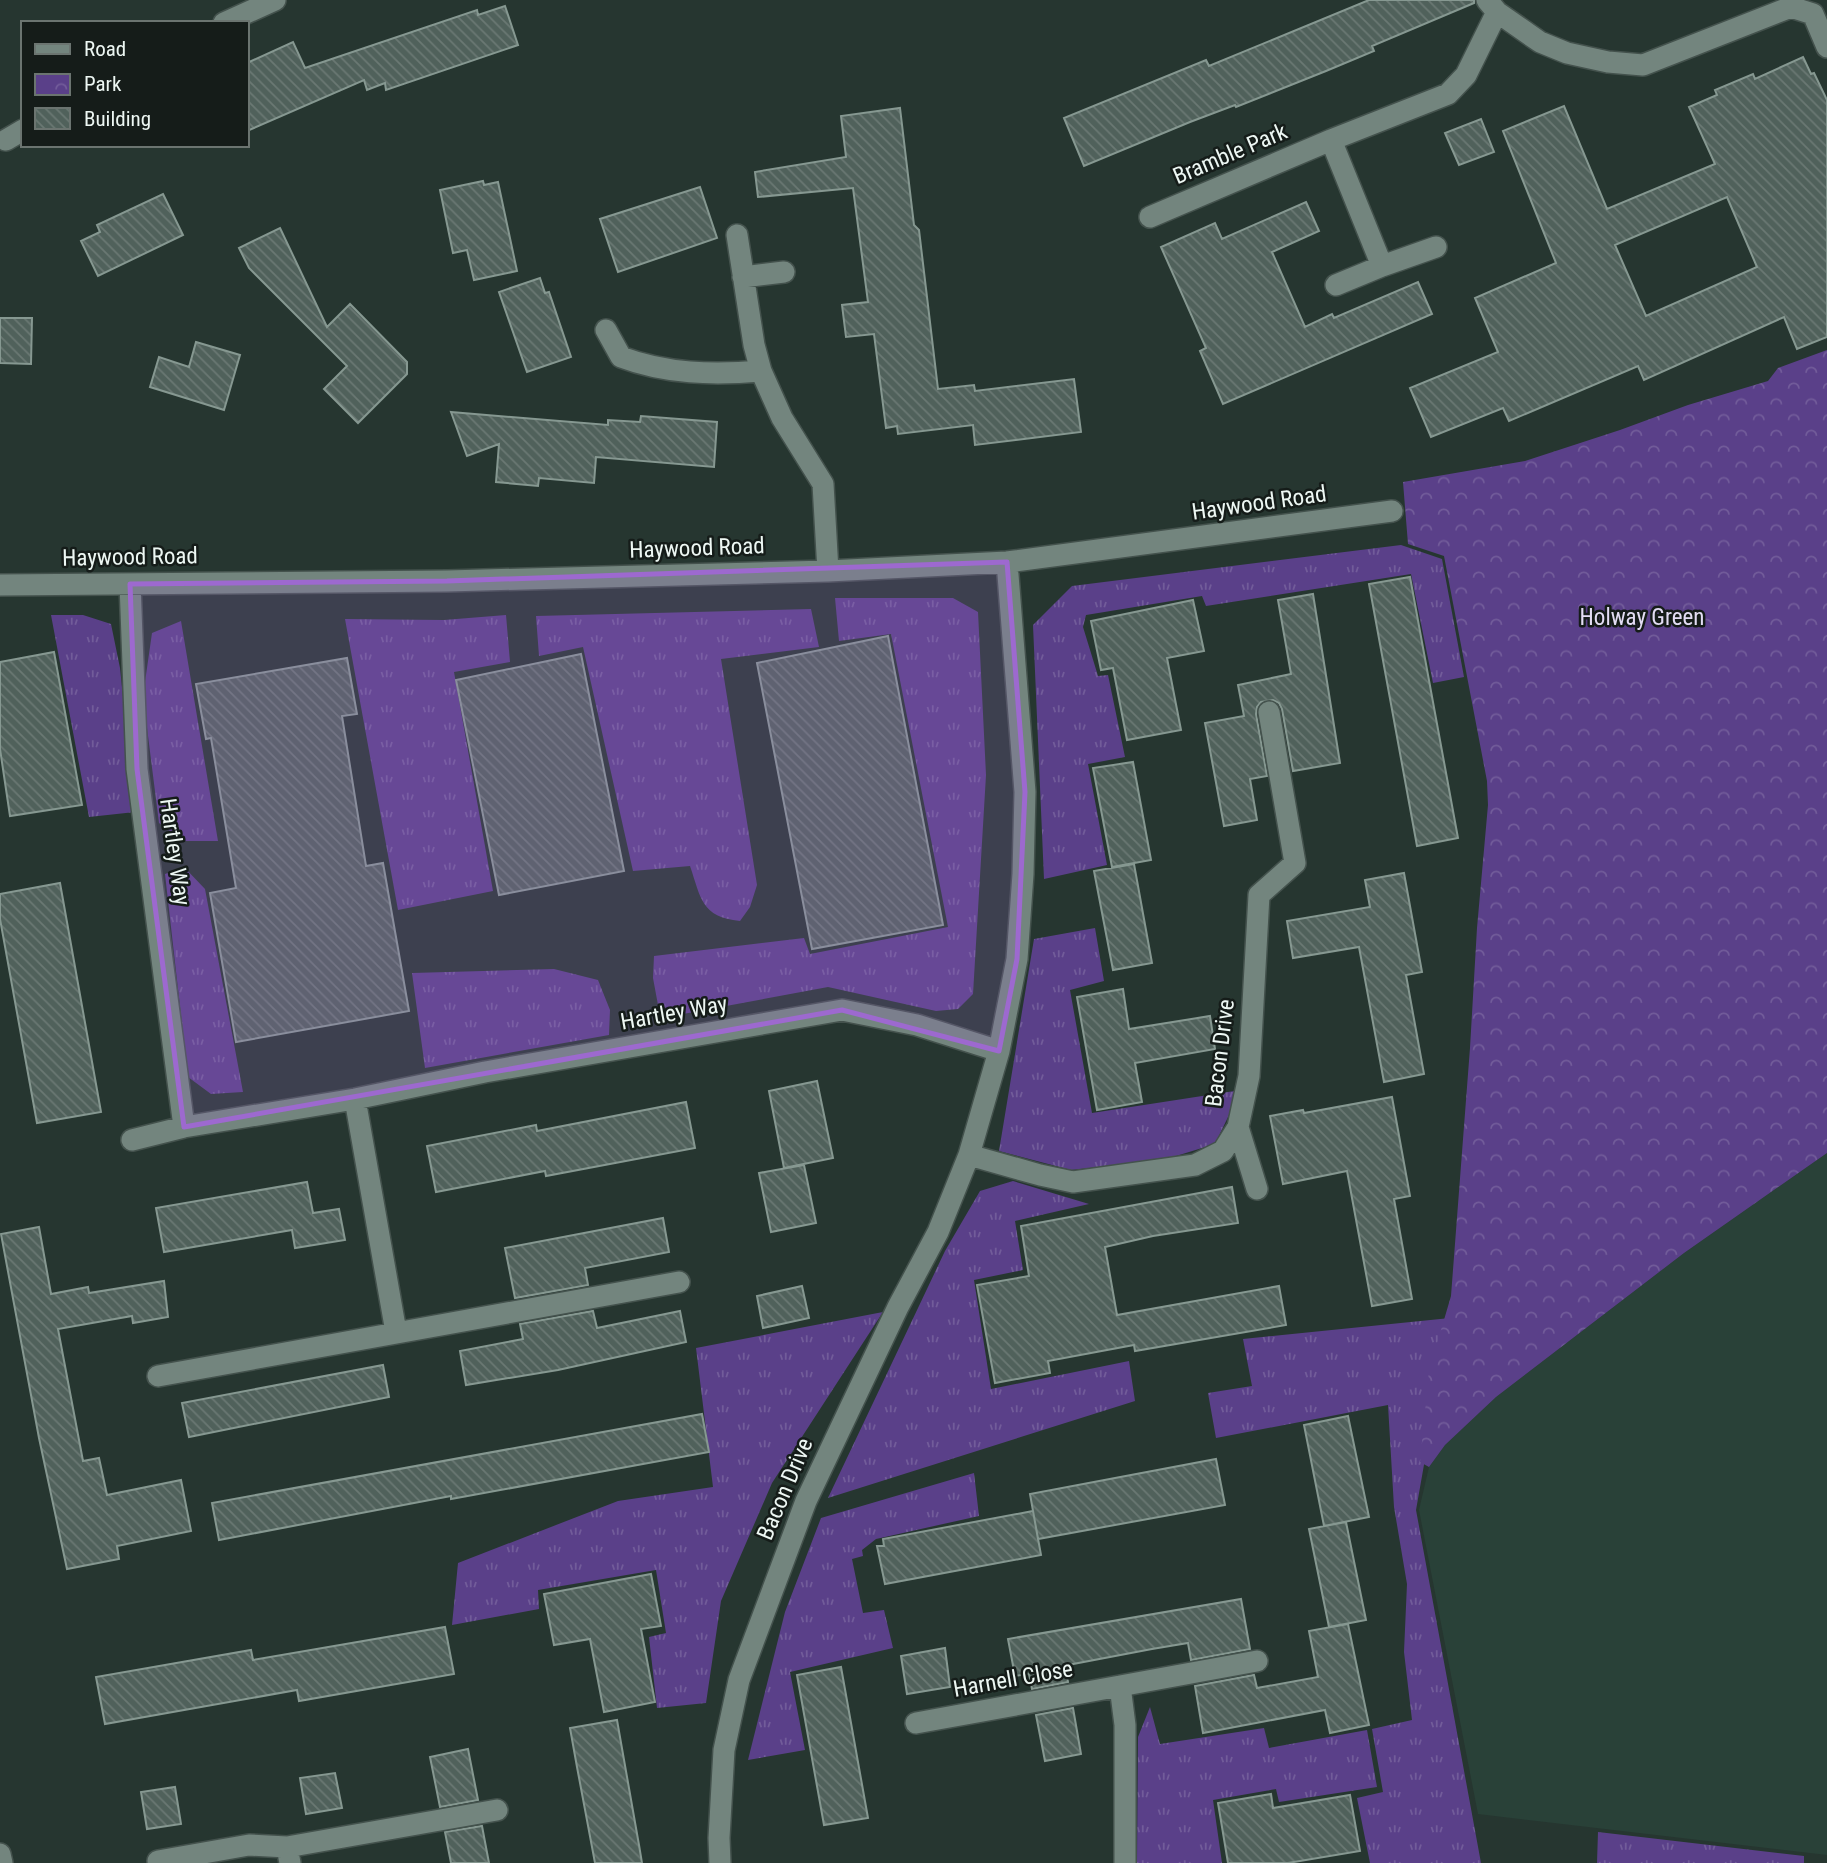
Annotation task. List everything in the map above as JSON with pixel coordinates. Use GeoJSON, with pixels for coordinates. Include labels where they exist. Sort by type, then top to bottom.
{"type":"FeatureCollection","features":[{"type":"Feature","properties":{"kind":"street"},"geometry":{"type":"LineString","coordinates":[[227,14],[275,0]]}},
{"type":"Feature","properties":{"kind":"street","name":"Bramble Park"},"geometry":{"type":"LineString","coordinates":[[1150,217],[1331,140],[1448,94],[1466,75],[1492,6],[1540,42],[1567,53],[1608,62],[1643,65],[1789,3],[1820,11],[1827,47]]}},
{"type":"Feature","properties":{"kind":"street"},"geometry":{"type":"LineString","coordinates":[[1331,140],[1382,266]]}},
{"type":"Feature","properties":{"kind":"street"},"geometry":{"type":"LineString","coordinates":[[737,235],[754,345],[761,371],[782,418],[823,484],[828,570]]}},
{"type":"Feature","properties":{"kind":"street"},"geometry":{"type":"LineString","coordinates":[[1336,285],[1436,247]]}},
{"type":"Feature","properties":{"kind":"street"},"geometry":{"type":"LineString","coordinates":[[743,277],[784,272]]}},
{"type":"Feature","properties":{"kind":"street"},"geometry":{"type":"LineString","coordinates":[[606,330],[621,357],[648,368],[722,374],[761,371]]}},
{"type":"Feature","properties":{"kind":"street","name":"Haywood Road"},"geometry":{"type":"LineString","coordinates":[[0,585],[447,581],[1007,562],[1392,511]]}},
{"type":"Feature","properties":{"kind":"street","name":"Bacon Drive"},"geometry":{"type":"LineString","coordinates":[[720,1863],[724,1750],[739,1681],[811,1491],[893,1319],[938,1232],[969,1155],[999,1051],[1017,959],[1025,805],[1023,741],[1007,562]]}},
{"type":"Feature","properties":{"kind":"street","name":"Hartley Way"},"geometry":{"type":"LineString","coordinates":[[130,584],[137,769],[184,1127]]}},
{"type":"Feature","properties":{"kind":"street","name":"Bacon Drive"},"geometry":{"type":"LineString","coordinates":[[969,1155],[1073,1182],[1195,1165],[1223,1151],[1238,1127],[1249,1076],[1259,895],[1295,863],[1269,712]]}},
{"type":"Feature","properties":{"kind":"street","name":"Hartley Way"},"geometry":{"type":"LineString","coordinates":[[132,1140],[184,1127],[355,1099],[485,1072],[842,1010],[917,1025],[999,1051]]}},
{"type":"Feature","properties":{"kind":"street"},"geometry":{"type":"LineString","coordinates":[[355,1099],[396,1332]]}},
{"type":"Feature","properties":{"kind":"street"},"geometry":{"type":"LineString","coordinates":[[1238,1127],[1257,1189]]}},
{"type":"Feature","properties":{"kind":"street"},"geometry":{"type":"LineString","coordinates":[[158,1376],[680,1282]]}},
{"type":"Feature","properties":{"kind":"street","name":"Harnell Close"},"geometry":{"type":"LineString","coordinates":[[916,1723],[1258,1661]]}},
{"type":"Feature","properties":{"kind":"street"},"geometry":{"type":"LineString","coordinates":[[1120,1686],[1125,1725],[1125,1863]]}},
{"type":"Feature","properties":{"kind":"street"},"geometry":{"type":"LineString","coordinates":[[158,1861],[249,1845],[289,1855],[497,1810]]}},
{"type":"Feature","properties":{"kind":"street"},"geometry":{"type":"LineString","coordinates":[[0,1854],[2,1863]]}},
{"type":"Feature","properties":{"kind":"highlighted area"},"geometry":{"type":"Polygon","coordinates":[[[1007,562],[1025,792],[1017,959],[999,1051],[842,1010],[184,1127],[137,769],[130,584],[447,581],[1007,562]]]}},
{"type":"Feature","properties":{"kind":"shaded area"},"geometry":{"type":"Polygon","coordinates":[[[1827,1153],[1827,1855],[1478,1814],[1419,1510],[1429,1467],[1445,1445],[1496,1397],[1684,1253],[1827,1153]]]}},
{"type":"Feature","properties":{"kind":"green space","name":"Holway Green"},"geometry":{"type":"Polygon","coordinates":[[[1827,350],[1827,1153],[1684,1253],[1496,1397],[1445,1445],[1429,1467],[1420,1462],[1429,1371],[1451,1296],[1488,805],[1487,781],[1444,556],[1408,544],[1403,482],[1525,461],[1688,405],[1768,381],[1778,368],[1827,350]]]}},
{"type":"Feature","properties":{"kind":"green space"},"geometry":{"type":"Polygon","coordinates":[[[1401,545],[1442,559],[1464,677],[1433,683],[1411,574],[1206,606],[1202,596],[1086,615],[1083,627],[1098,676],[1108,675],[1125,757],[1088,764],[1107,865],[1044,879],[1033,625],[1072,586],[1401,545]]]}},
{"type":"Feature","properties":{"kind":"green space"},"geometry":{"type":"Polygon","coordinates":[[[835,598],[953,598],[978,612],[986,775],[973,994],[958,1009],[936,1011],[828,987],[683,1014],[658,1005],[653,978],[654,956],[804,938],[810,954],[948,927],[891,634],[839,641],[835,598]]]}},
{"type":"Feature","properties":{"kind":"green space"},"geometry":{"type":"Polygon","coordinates":[[[811,609],[819,647],[721,659],[757,885],[750,907],[740,921],[727,919],[717,915],[705,904],[690,866],[633,871],[583,647],[539,656],[536,616],[811,609]]]}},
{"type":"Feature","properties":{"kind":"green space"},"geometry":{"type":"Polygon","coordinates":[[[51,615],[83,615],[111,624],[120,668],[135,812],[89,817],[51,615]]]}},
{"type":"Feature","properties":{"kind":"green space"},"geometry":{"type":"Polygon","coordinates":[[[506,615],[510,662],[454,672],[493,891],[398,910],[345,619],[444,620],[506,615]]]}},
{"type":"Feature","properties":{"kind":"green space"},"geometry":{"type":"Polygon","coordinates":[[[181,621],[218,841],[184,841],[159,823],[143,696],[152,633],[181,621]]]}},
{"type":"Feature","properties":{"kind":"green space"},"geometry":{"type":"Polygon","coordinates":[[[184,867],[205,889],[243,1092],[211,1094],[188,1077],[165,874],[184,867]]]}},
{"type":"Feature","properties":{"kind":"green space"},"geometry":{"type":"Polygon","coordinates":[[[1095,928],[1104,981],[1070,990],[1092,1113],[1241,1090],[1215,1144],[1163,1160],[1071,1170],[999,1151],[1034,939],[1095,928]]]}},
{"type":"Feature","properties":{"kind":"green space"},"geometry":{"type":"Polygon","coordinates":[[[554,969],[598,980],[610,1010],[609,1035],[425,1068],[412,973],[554,969]]]}},
{"type":"Feature","properties":{"kind":"green space"},"geometry":{"type":"Polygon","coordinates":[[[1013,1181],[1089,1204],[1015,1221],[1023,1270],[974,1280],[991,1389],[1129,1361],[1135,1401],[828,1498],[945,1251],[980,1191],[1013,1181]]]}},
{"type":"Feature","properties":{"kind":"green space"},"geometry":{"type":"Polygon","coordinates":[[[883,1312],[772,1483],[721,1601],[706,1703],[657,1708],[649,1637],[666,1633],[656,1570],[538,1590],[539,1609],[452,1625],[458,1563],[618,1501],[713,1487],[696,1348],[883,1312]]]}},
{"type":"Feature","properties":{"kind":"green space"},"geometry":{"type":"Polygon","coordinates":[[[1470,1316],[1425,1459],[1416,1510],[1481,1863],[1370,1863],[1357,1798],[1383,1792],[1372,1729],[1412,1720],[1404,1652],[1407,1584],[1394,1507],[1388,1405],[1216,1438],[1208,1393],[1252,1386],[1243,1339],[1470,1316]]]}},
{"type":"Feature","properties":{"kind":"green space"},"geometry":{"type":"Polygon","coordinates":[[[974,1473],[979,1516],[876,1539],[862,1550],[863,1556],[852,1559],[863,1613],[884,1610],[893,1648],[790,1672],[805,1750],[748,1760],[785,1612],[821,1518],[974,1473]]]}},
{"type":"Feature","properties":{"kind":"green space"},"geometry":{"type":"Polygon","coordinates":[[[1150,1707],[1160,1744],[1264,1728],[1269,1748],[1367,1730],[1377,1787],[1279,1802],[1276,1789],[1213,1800],[1222,1863],[1137,1863],[1138,1737],[1150,1707]]]}},
{"type":"Feature","properties":{"kind":"green space"},"geometry":{"type":"Polygon","coordinates":[[[1598,1832],[1804,1856],[1804,1863],[1597,1863],[1598,1832]]]}},
{"type":"Feature","properties":{"kind":"building"},"geometry":{"type":"Polygon","coordinates":[[[1369,0],[1474,0],[1474,3],[1372,46],[1374,51],[1084,166],[1064,118],[1206,60],[1209,66],[1369,0]]]}},
{"type":"Feature","properties":{"kind":"building"},"geometry":{"type":"Polygon","coordinates":[[[505,6],[518,45],[386,90],[385,83],[367,90],[364,80],[248,131],[248,63],[293,42],[305,68],[477,10],[478,15],[505,6]]]}},
{"type":"Feature","properties":{"kind":"building"},"geometry":{"type":"Polygon","coordinates":[[[1803,57],[1827,100],[1827,337],[1797,349],[1784,317],[1644,380],[1638,366],[1509,421],[1503,408],[1431,437],[1410,388],[1498,352],[1475,298],[1556,263],[1503,131],[1564,106],[1607,209],[1715,164],[1689,107],[1717,95],[1715,90],[1753,74],[1755,79],[1803,57]],[[1727,197],[1615,245],[1646,316],[1757,267],[1727,197]]]}},
{"type":"Feature","properties":{"kind":"building"},"geometry":{"type":"Polygon","coordinates":[[[900,108],[914,225],[919,230],[938,389],[974,385],[975,391],[1074,379],[1081,432],[975,445],[973,425],[898,434],[897,426],[886,428],[874,334],[846,337],[842,305],[868,302],[853,188],[758,197],[755,172],[846,157],[841,116],[900,108]]]}},
{"type":"Feature","properties":{"kind":"building"},"geometry":{"type":"Polygon","coordinates":[[[1481,119],[1494,152],[1459,165],[1445,133],[1481,119]]]}},
{"type":"Feature","properties":{"kind":"building"},"geometry":{"type":"Polygon","coordinates":[[[483,181],[484,185],[498,182],[517,271],[474,280],[467,250],[453,253],[440,190],[483,181]]]}},
{"type":"Feature","properties":{"kind":"building"},"geometry":{"type":"Polygon","coordinates":[[[700,187],[717,238],[618,272],[600,219],[700,187]]]}},
{"type":"Feature","properties":{"kind":"building"},"geometry":{"type":"Polygon","coordinates":[[[163,194],[183,235],[98,276],[81,241],[100,232],[97,225],[163,194]]]}},
{"type":"Feature","properties":{"kind":"building"},"geometry":{"type":"Polygon","coordinates":[[[1306,202],[1319,231],[1272,252],[1305,327],[1332,314],[1334,318],[1418,282],[1432,314],[1223,404],[1200,351],[1206,348],[1161,247],[1215,223],[1222,239],[1306,202]]]}},
{"type":"Feature","properties":{"kind":"building"},"geometry":{"type":"Polygon","coordinates":[[[280,228],[327,327],[350,304],[407,362],[407,374],[358,423],[324,389],[347,366],[249,268],[239,248],[280,228]]]}},
{"type":"Feature","properties":{"kind":"building"},"geometry":{"type":"Polygon","coordinates":[[[540,278],[545,293],[549,292],[571,357],[527,372],[499,292],[540,278]]]}},
{"type":"Feature","properties":{"kind":"building"},"geometry":{"type":"Polygon","coordinates":[[[0,318],[32,318],[31,364],[0,363],[0,318]]]}},
{"type":"Feature","properties":{"kind":"building"},"geometry":{"type":"Polygon","coordinates":[[[196,342],[240,355],[224,410],[150,387],[159,357],[189,367],[196,342]]]}},
{"type":"Feature","properties":{"kind":"building"},"geometry":{"type":"Polygon","coordinates":[[[451,412],[608,425],[608,420],[640,422],[641,416],[717,422],[714,467],[596,457],[594,483],[539,478],[538,486],[496,482],[499,444],[467,456],[451,412]]]}},
{"type":"Feature","properties":{"kind":"building"},"geometry":{"type":"Polygon","coordinates":[[[1410,577],[1458,838],[1417,846],[1369,584],[1410,577]]]}},
{"type":"Feature","properties":{"kind":"building"},"geometry":{"type":"Polygon","coordinates":[[[1313,594],[1340,763],[1293,771],[1282,709],[1279,703],[1273,700],[1261,702],[1256,714],[1267,776],[1250,779],[1257,820],[1224,826],[1205,723],[1244,716],[1238,685],[1291,674],[1278,600],[1313,594]]]}},
{"type":"Feature","properties":{"kind":"building"},"geometry":{"type":"Polygon","coordinates":[[[1193,600],[1204,651],[1167,658],[1181,730],[1127,740],[1113,668],[1101,670],[1091,621],[1193,600]]]}},
{"type":"Feature","properties":{"kind":"building"},"geometry":{"type":"Polygon","coordinates":[[[888,636],[943,925],[812,949],[757,663],[888,636]]]}},
{"type":"Feature","properties":{"kind":"building"},"geometry":{"type":"Polygon","coordinates":[[[54,652],[82,805],[10,816],[0,749],[0,662],[54,652]]]}},
{"type":"Feature","properties":{"kind":"building"},"geometry":{"type":"Polygon","coordinates":[[[581,654],[624,871],[499,895],[456,680],[581,654]]]}},
{"type":"Feature","properties":{"kind":"building"},"geometry":{"type":"Polygon","coordinates":[[[347,658],[357,714],[342,716],[366,866],[383,863],[409,1011],[236,1042],[210,893],[236,888],[211,738],[206,739],[196,684],[347,658]]]}},
{"type":"Feature","properties":{"kind":"building"},"geometry":{"type":"Polygon","coordinates":[[[1133,762],[1151,860],[1112,867],[1093,768],[1133,762]]]}},
{"type":"Feature","properties":{"kind":"building"},"geometry":{"type":"Polygon","coordinates":[[[1134,864],[1152,963],[1113,970],[1094,871],[1134,864]]]}},
{"type":"Feature","properties":{"kind":"building"},"geometry":{"type":"Polygon","coordinates":[[[1404,873],[1422,972],[1406,975],[1424,1074],[1384,1082],[1359,947],[1293,958],[1287,921],[1370,907],[1365,880],[1404,873]]]}},
{"type":"Feature","properties":{"kind":"building"},"geometry":{"type":"Polygon","coordinates":[[[60,883],[101,1112],[37,1123],[0,919],[0,894],[60,883]]]}},
{"type":"Feature","properties":{"kind":"building"},"geometry":{"type":"Polygon","coordinates":[[[1123,989],[1129,1029],[1210,1016],[1215,1049],[1135,1063],[1142,1102],[1097,1110],[1077,997],[1123,989]]]}},
{"type":"Feature","properties":{"kind":"building"},"geometry":{"type":"Polygon","coordinates":[[[817,1081],[833,1158],[784,1168],[769,1091],[817,1081]]]}},
{"type":"Feature","properties":{"kind":"building"},"geometry":{"type":"Polygon","coordinates":[[[1392,1097],[1410,1196],[1394,1199],[1412,1299],[1372,1306],[1347,1171],[1283,1184],[1270,1116],[1303,1110],[1304,1113],[1392,1097]]]}},
{"type":"Feature","properties":{"kind":"building"},"geometry":{"type":"Polygon","coordinates":[[[686,1102],[695,1148],[546,1176],[545,1171],[436,1192],[427,1146],[536,1125],[537,1131],[686,1102]]]}},
{"type":"Feature","properties":{"kind":"building"},"geometry":{"type":"Polygon","coordinates":[[[804,1165],[816,1223],[771,1232],[759,1173],[804,1165]]]}},
{"type":"Feature","properties":{"kind":"building"},"geometry":{"type":"Polygon","coordinates":[[[307,1182],[313,1213],[339,1209],[345,1240],[295,1248],[292,1230],[164,1252],[156,1208],[307,1182]]]}},
{"type":"Feature","properties":{"kind":"building"},"geometry":{"type":"Polygon","coordinates":[[[1232,1187],[1238,1223],[1153,1236],[1105,1247],[1117,1315],[1279,1286],[1286,1325],[1135,1351],[1134,1345],[1048,1361],[1050,1373],[995,1383],[977,1285],[1029,1276],[1021,1226],[1232,1187]]]}},
{"type":"Feature","properties":{"kind":"building"},"geometry":{"type":"Polygon","coordinates":[[[663,1218],[669,1252],[585,1268],[588,1285],[515,1298],[505,1248],[663,1218]]]}},
{"type":"Feature","properties":{"kind":"building"},"geometry":{"type":"Polygon","coordinates":[[[39,1227],[51,1294],[88,1287],[89,1293],[164,1281],[168,1317],[133,1323],[132,1316],[58,1329],[83,1461],[99,1458],[107,1495],[181,1480],[191,1531],[117,1546],[119,1559],[67,1569],[39,1438],[1,1234],[39,1227]]]}},
{"type":"Feature","properties":{"kind":"building"},"geometry":{"type":"Polygon","coordinates":[[[802,1286],[809,1318],[763,1328],[757,1296],[802,1286]]]}},
{"type":"Feature","properties":{"kind":"building"},"geometry":{"type":"Polygon","coordinates":[[[593,1311],[597,1328],[680,1311],[686,1342],[558,1370],[466,1385],[460,1351],[523,1339],[520,1324],[593,1311]]]}},
{"type":"Feature","properties":{"kind":"building"},"geometry":{"type":"Polygon","coordinates":[[[383,1365],[389,1397],[189,1437],[182,1403],[383,1365]]]}},
{"type":"Feature","properties":{"kind":"building"},"geometry":{"type":"Polygon","coordinates":[[[702,1414],[709,1452],[451,1499],[451,1496],[219,1540],[212,1503],[702,1414]]]}},
{"type":"Feature","properties":{"kind":"building"},"geometry":{"type":"Polygon","coordinates":[[[1348,1416],[1369,1517],[1324,1526],[1304,1425],[1348,1416]]]}},
{"type":"Feature","properties":{"kind":"building"},"geometry":{"type":"Polygon","coordinates":[[[1216,1459],[1225,1505],[1038,1539],[1030,1494],[1216,1459]]]}},
{"type":"Feature","properties":{"kind":"building"},"geometry":{"type":"Polygon","coordinates":[[[1033,1511],[1041,1555],[885,1584],[877,1546],[884,1546],[883,1539],[1033,1511]]]}},
{"type":"Feature","properties":{"kind":"building"},"geometry":{"type":"Polygon","coordinates":[[[1346,1522],[1366,1620],[1329,1627],[1309,1529],[1346,1522]]]}},
{"type":"Feature","properties":{"kind":"building"},"geometry":{"type":"Polygon","coordinates":[[[651,1574],[661,1626],[641,1629],[655,1702],[604,1712],[590,1639],[554,1645],[544,1594],[651,1574]]]}},
{"type":"Feature","properties":{"kind":"building"},"geometry":{"type":"Polygon","coordinates":[[[1241,1599],[1250,1649],[1191,1660],[1188,1643],[1152,1649],[1068,1665],[1065,1667],[1068,1682],[1032,1689],[1029,1674],[1015,1676],[1008,1639],[1241,1599]]]}},
{"type":"Feature","properties":{"kind":"building"},"geometry":{"type":"Polygon","coordinates":[[[1348,1624],[1369,1725],[1330,1733],[1325,1710],[1203,1733],[1195,1686],[1254,1675],[1257,1688],[1318,1677],[1309,1631],[1348,1624]]]}},
{"type":"Feature","properties":{"kind":"building"},"geometry":{"type":"Polygon","coordinates":[[[445,1627],[454,1674],[299,1701],[297,1690],[105,1724],[96,1677],[251,1650],[253,1660],[445,1627]]]}},
{"type":"Feature","properties":{"kind":"building"},"geometry":{"type":"Polygon","coordinates":[[[945,1648],[950,1687],[907,1694],[901,1656],[945,1648]]]}},
{"type":"Feature","properties":{"kind":"building"},"geometry":{"type":"Polygon","coordinates":[[[841,1667],[868,1818],[824,1825],[797,1675],[841,1667]]]}},
{"type":"Feature","properties":{"kind":"building"},"geometry":{"type":"Polygon","coordinates":[[[1073,1708],[1081,1754],[1045,1761],[1036,1715],[1073,1708]]]}},
{"type":"Feature","properties":{"kind":"building"},"geometry":{"type":"Polygon","coordinates":[[[617,1720],[642,1863],[595,1863],[570,1728],[617,1720]]]}},
{"type":"Feature","properties":{"kind":"building"},"geometry":{"type":"Polygon","coordinates":[[[468,1749],[478,1800],[440,1807],[430,1757],[468,1749]]]}},
{"type":"Feature","properties":{"kind":"building"},"geometry":{"type":"Polygon","coordinates":[[[335,1773],[342,1808],[306,1814],[300,1778],[335,1773]]]}},
{"type":"Feature","properties":{"kind":"building"},"geometry":{"type":"Polygon","coordinates":[[[175,1787],[181,1824],[147,1829],[141,1792],[175,1787]]]}},
{"type":"Feature","properties":{"kind":"building"},"geometry":{"type":"Polygon","coordinates":[[[1271,1794],[1273,1808],[1350,1795],[1360,1851],[1288,1863],[1228,1863],[1218,1803],[1271,1794]]]}},
{"type":"Feature","properties":{"kind":"building"},"geometry":{"type":"Polygon","coordinates":[[[482,1826],[489,1863],[451,1863],[445,1832],[482,1826]]]}}]}
